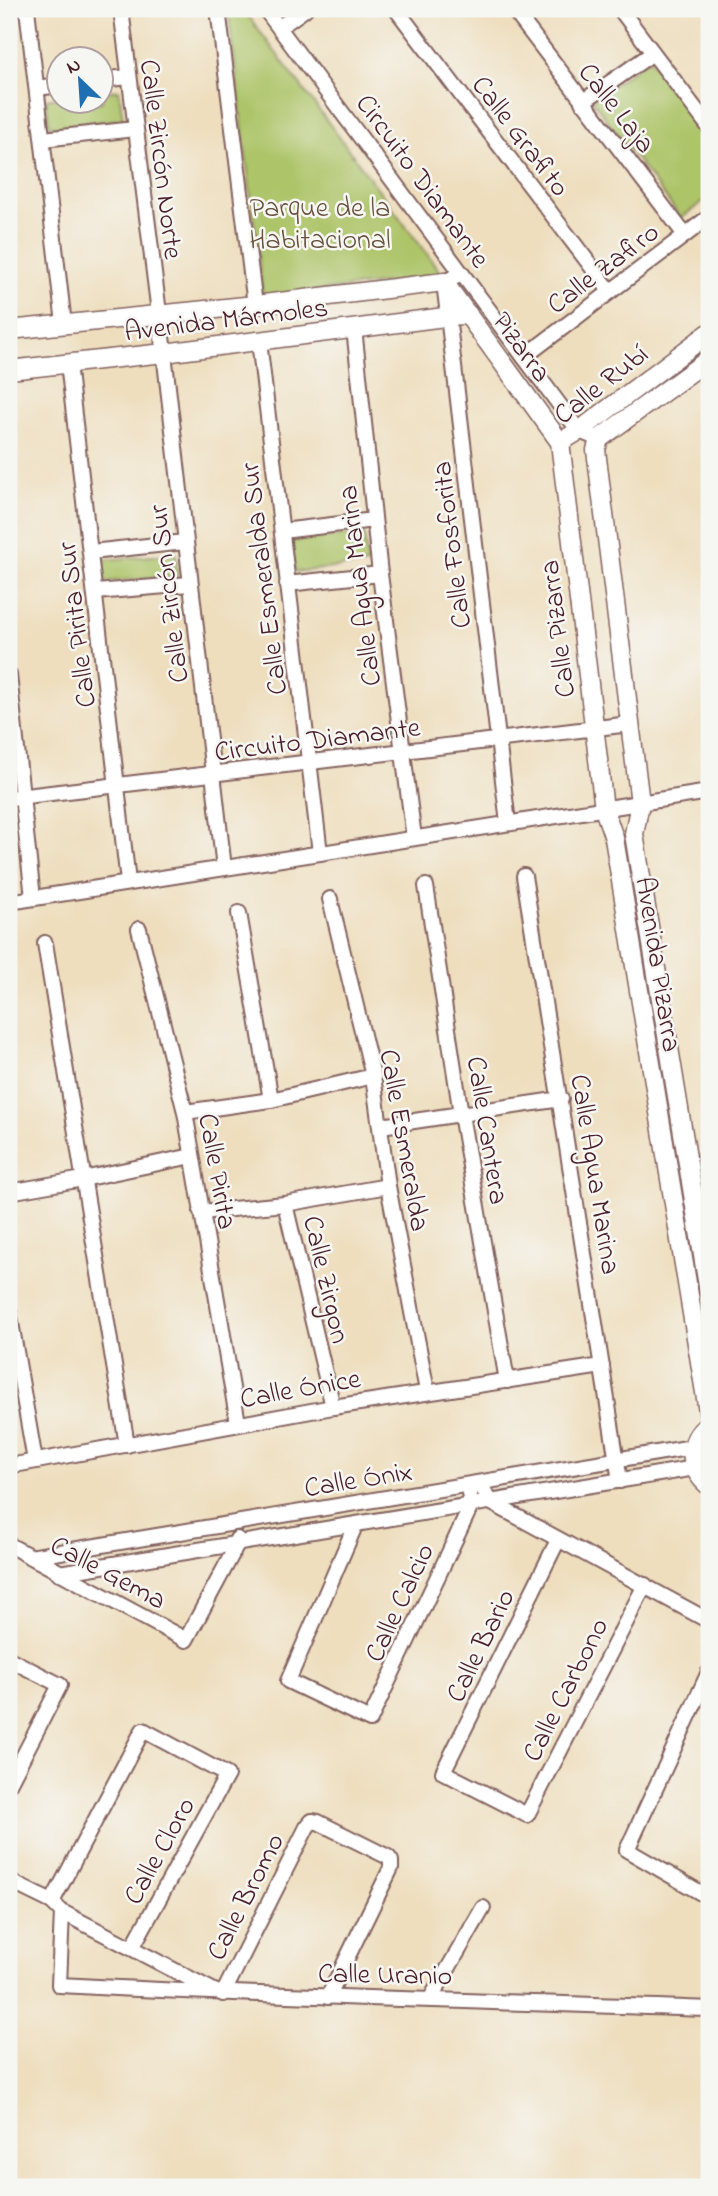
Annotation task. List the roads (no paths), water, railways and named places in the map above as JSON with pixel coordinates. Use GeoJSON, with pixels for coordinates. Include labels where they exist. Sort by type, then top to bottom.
{"type":"FeatureCollection","features":[{"type":"Feature","properties":{"kind":"street"},"geometry":{"type":"LineString","coordinates":[[27,9],[64,324]]}},
{"type":"Feature","properties":{"kind":"street","name":"Calle Zircón Norte"},"geometry":{"type":"LineString","coordinates":[[121,9],[158,315]]}},
{"type":"Feature","properties":{"kind":"street"},"geometry":{"type":"LineString","coordinates":[[218,9],[255,305]]}},
{"type":"Feature","properties":{"kind":"street","name":"Circuito Diamante"},"geometry":{"type":"LineString","coordinates":[[265,9],[579,431]]}},
{"type":"Feature","properties":{"kind":"street"},"geometry":{"type":"LineString","coordinates":[[280,27],[305,9]]}},
{"type":"Feature","properties":{"kind":"street","name":"Calle Grafito"},"geometry":{"type":"LineString","coordinates":[[396,9],[610,291]]}},
{"type":"Feature","properties":{"kind":"street","name":"Calle Laja"},"geometry":{"type":"LineString","coordinates":[[513,9],[685,235]]}},
{"type":"Feature","properties":{"kind":"street"},"geometry":{"type":"LineString","coordinates":[[620,9],[709,127]]}},
{"type":"Feature","properties":{"kind":"street"},"geometry":{"type":"LineString","coordinates":[[582,102],[653,53]]}},
{"type":"Feature","properties":{"kind":"street"},"geometry":{"type":"LineString","coordinates":[[116,78],[128,77]]}},
{"type":"Feature","properties":{"kind":"street"},"geometry":{"type":"LineString","coordinates":[[37,88],[46,87]]}},
{"type":"Feature","properties":{"kind":"street"},"geometry":{"type":"LineString","coordinates":[[43,139],[135,129]]}},
{"type":"Feature","properties":{"kind":"street","name":"Calle Zafiro"},"geometry":{"type":"LineString","coordinates":[[524,356],[709,217]]}},
{"type":"Feature","properties":{"kind":"street"},"geometry":{"type":"LineString","coordinates":[[444,282],[462,274]]}},
{"type":"Feature","properties":{"kind":"street","name":"Avenida Mármoles"},"geometry":{"type":"LineString","coordinates":[[9,330],[255,305],[444,282]]}},
{"type":"Feature","properties":{"kind":"street","name":"Pizarra"},"geometry":{"type":"LineString","coordinates":[[444,282],[560,442]]}},
{"type":"Feature","properties":{"kind":"street","name":"Calle Fosforita"},"geometry":{"type":"LineString","coordinates":[[444,282],[508,823]]}},
{"type":"Feature","properties":{"kind":"street","name":"Pizarra"},"geometry":{"type":"LineString","coordinates":[[449,317],[468,314]]}},
{"type":"Feature","properties":{"kind":"street","name":"Calle Zircón Sur"},"geometry":{"type":"LineString","coordinates":[[158,315],[224,868]]}},
{"type":"Feature","properties":{"kind":"street","name":"Avenida Mármoles"},"geometry":{"type":"LineString","coordinates":[[9,370],[164,354],[449,317]]}},
{"type":"Feature","properties":{"kind":"street","name":"Calle Agua Marina"},"geometry":{"type":"LineString","coordinates":[[354,328],[380,574],[414,838]]}},
{"type":"Feature","properties":{"kind":"street","name":"Calle Rubí"},"geometry":{"type":"LineString","coordinates":[[560,442],[579,431],[709,333]]}},
{"type":"Feature","properties":{"kind":"street","name":"Calle Esmeralda Sur"},"geometry":{"type":"LineString","coordinates":[[258,341],[320,853]]}},
{"type":"Feature","properties":{"kind":"street","name":"Calle Rubí"},"geometry":{"type":"LineString","coordinates":[[560,442],[598,444],[709,359]]}},
{"type":"Feature","properties":{"kind":"street","name":"Calle Pirita Sur"},"geometry":{"type":"LineString","coordinates":[[68,363],[128,882]]}},
{"type":"Feature","properties":{"kind":"street"},"geometry":{"type":"LineString","coordinates":[[579,431],[598,444],[640,803]]}},
{"type":"Feature","properties":{"kind":"street","name":"Calle Pizarra"},"geometry":{"type":"LineString","coordinates":[[560,442],[604,809]]}},
{"type":"Feature","properties":{"kind":"street"},"geometry":{"type":"LineString","coordinates":[[282,531],[374,520]]}},
{"type":"Feature","properties":{"kind":"street"},"geometry":{"type":"LineString","coordinates":[[91,552],[185,542]]}},
{"type":"Feature","properties":{"kind":"street"},"geometry":{"type":"LineString","coordinates":[[287,584],[380,574]]}},
{"type":"Feature","properties":{"kind":"street"},"geometry":{"type":"LineString","coordinates":[[96,592],[189,584]]}},
{"type":"Feature","properties":{"kind":"street"},"geometry":{"type":"LineString","coordinates":[[9,675],[16,797],[33,898]]}},
{"type":"Feature","properties":{"kind":"street","name":"Circuito Diamante"},"geometry":{"type":"LineString","coordinates":[[16,797],[631,724]]}},
{"type":"Feature","properties":{"kind":"street"},"geometry":{"type":"LineString","coordinates":[[9,902],[709,792]]}},
{"type":"Feature","properties":{"kind":"street","name":"Avenida Pizarra"},"geometry":{"type":"LineString","coordinates":[[640,803],[634,834],[709,1292]]}},
{"type":"Feature","properties":{"kind":"street","name":"Avenida Pizarra"},"geometry":{"type":"LineString","coordinates":[[604,809],[614,838],[709,1418]]}},
{"type":"Feature","properties":{"kind":"street"},"geometry":{"type":"LineString","coordinates":[[614,838],[634,834]]}},
{"type":"Feature","properties":{"kind":"street","name":"Calle Agua Marina"},"geometry":{"type":"LineString","coordinates":[[524,876],[620,1481]]}},
{"type":"Feature","properties":{"kind":"street","name":"Calle Cantera"},"geometry":{"type":"LineString","coordinates":[[426,886],[461,1114],[507,1381]]}},
{"type":"Feature","properties":{"kind":"street","name":"Calle Esmeralda"},"geometry":{"type":"LineString","coordinates":[[330,899],[373,1076],[388,1186],[426,1391]]}},
{"type":"Feature","properties":{"kind":"street"},"geometry":{"type":"LineString","coordinates":[[239,914],[271,1100]]}},
{"type":"Feature","properties":{"kind":"street","name":"Calle Pirita"},"geometry":{"type":"LineString","coordinates":[[139,929],[185,1112],[238,1423]]}},
{"type":"Feature","properties":{"kind":"street"},"geometry":{"type":"LineString","coordinates":[[45,943],[127,1445]]}},
{"type":"Feature","properties":{"kind":"street"},"geometry":{"type":"LineString","coordinates":[[647,1046],[667,1043]]}},
{"type":"Feature","properties":{"kind":"street"},"geometry":{"type":"LineString","coordinates":[[185,1112],[271,1100],[373,1076]]}},
{"type":"Feature","properties":{"kind":"street"},"geometry":{"type":"LineString","coordinates":[[381,1126],[561,1099]]}},
{"type":"Feature","properties":{"kind":"street"},"geometry":{"type":"LineString","coordinates":[[9,1192],[192,1156]]}},
{"type":"Feature","properties":{"kind":"street","name":"Calle Zirgon"},"geometry":{"type":"LineString","coordinates":[[201,1212],[285,1204],[388,1186]]}},
{"type":"Feature","properties":{"kind":"street","name":"Calle Zirgon"},"geometry":{"type":"LineString","coordinates":[[285,1204],[333,1406]]}},
{"type":"Feature","properties":{"kind":"street"},"geometry":{"type":"LineString","coordinates":[[677,1228],[698,1225]]}},
{"type":"Feature","properties":{"kind":"street"},"geometry":{"type":"LineString","coordinates":[[9,1311],[35,1461]]}},
{"type":"Feature","properties":{"kind":"street","name":"Calle Ónice"},"geometry":{"type":"LineString","coordinates":[[9,1466],[333,1406],[601,1366]]}},
{"type":"Feature","properties":{"kind":"street"},"geometry":{"type":"LineString","coordinates":[[709,1424],[698,1434],[693,1447],[695,1468],[700,1478],[709,1486]]}},
{"type":"Feature","properties":{"kind":"street","name":"Calle Ónix"},"geometry":{"type":"LineString","coordinates":[[30,1557],[693,1447]]}},
{"type":"Feature","properties":{"kind":"street","name":"Calle Ónix"},"geometry":{"type":"LineString","coordinates":[[59,1573],[695,1468]]}},
{"type":"Feature","properties":{"kind":"street"},"geometry":{"type":"LineString","coordinates":[[473,1484],[492,1503],[709,1621]]}},
{"type":"Feature","properties":{"kind":"street"},"geometry":{"type":"LineString","coordinates":[[471,1506],[473,1484]]}},
{"type":"Feature","properties":{"kind":"street","name":"Calle Calcio"},"geometry":{"type":"LineString","coordinates":[[355,1526],[288,1681],[370,1720],[471,1506]]}},
{"type":"Feature","properties":{"kind":"street"},"geometry":{"type":"LineString","coordinates":[[236,1523],[238,1543]]}},
{"type":"Feature","properties":{"kind":"street","name":"Calle Bario"},"geometry":{"type":"LineString","coordinates":[[527,1815],[443,1772],[558,1539]]}},
{"type":"Feature","properties":{"kind":"street","name":"Calle Gema"},"geometry":{"type":"LineString","coordinates":[[9,1545],[186,1640],[238,1543]]}},
{"type":"Feature","properties":{"kind":"street","name":"Calle Carbono"},"geometry":{"type":"LineString","coordinates":[[527,1815],[645,1585]]}},
{"type":"Feature","properties":{"kind":"street"},"geometry":{"type":"LineString","coordinates":[[9,1659],[60,1685],[9,1784]]}},
{"type":"Feature","properties":{"kind":"street"},"geometry":{"type":"LineString","coordinates":[[708,1892],[701,1893],[627,1850],[709,1672]]}},
{"type":"Feature","properties":{"kind":"street","name":"Calle Cloro"},"geometry":{"type":"LineString","coordinates":[[57,1907],[143,1730],[227,1775],[132,1948]]}},
{"type":"Feature","properties":{"kind":"street","name":"Calle Bromo"},"geometry":{"type":"LineString","coordinates":[[221,1994],[312,1821],[388,1857],[391,1861],[391,1868],[328,1997]]}},
{"type":"Feature","properties":{"kind":"street"},"geometry":{"type":"LineString","coordinates":[[10,1882],[221,1994]]}},
{"type":"Feature","properties":{"kind":"street","name":"Calle Uranio"},"geometry":{"type":"LineString","coordinates":[[57,1907],[59,1985],[221,1994],[431,1998],[709,2009]]}},
{"type":"Feature","properties":{"kind":"street"},"geometry":{"type":"LineString","coordinates":[[431,1998],[483,1908]]}},
{"type":"Feature","properties":{"kind":"park label","name":"Parque de la Habitacional"},"geometry":{"type":"Point","coordinates":[320,222]}}]}
